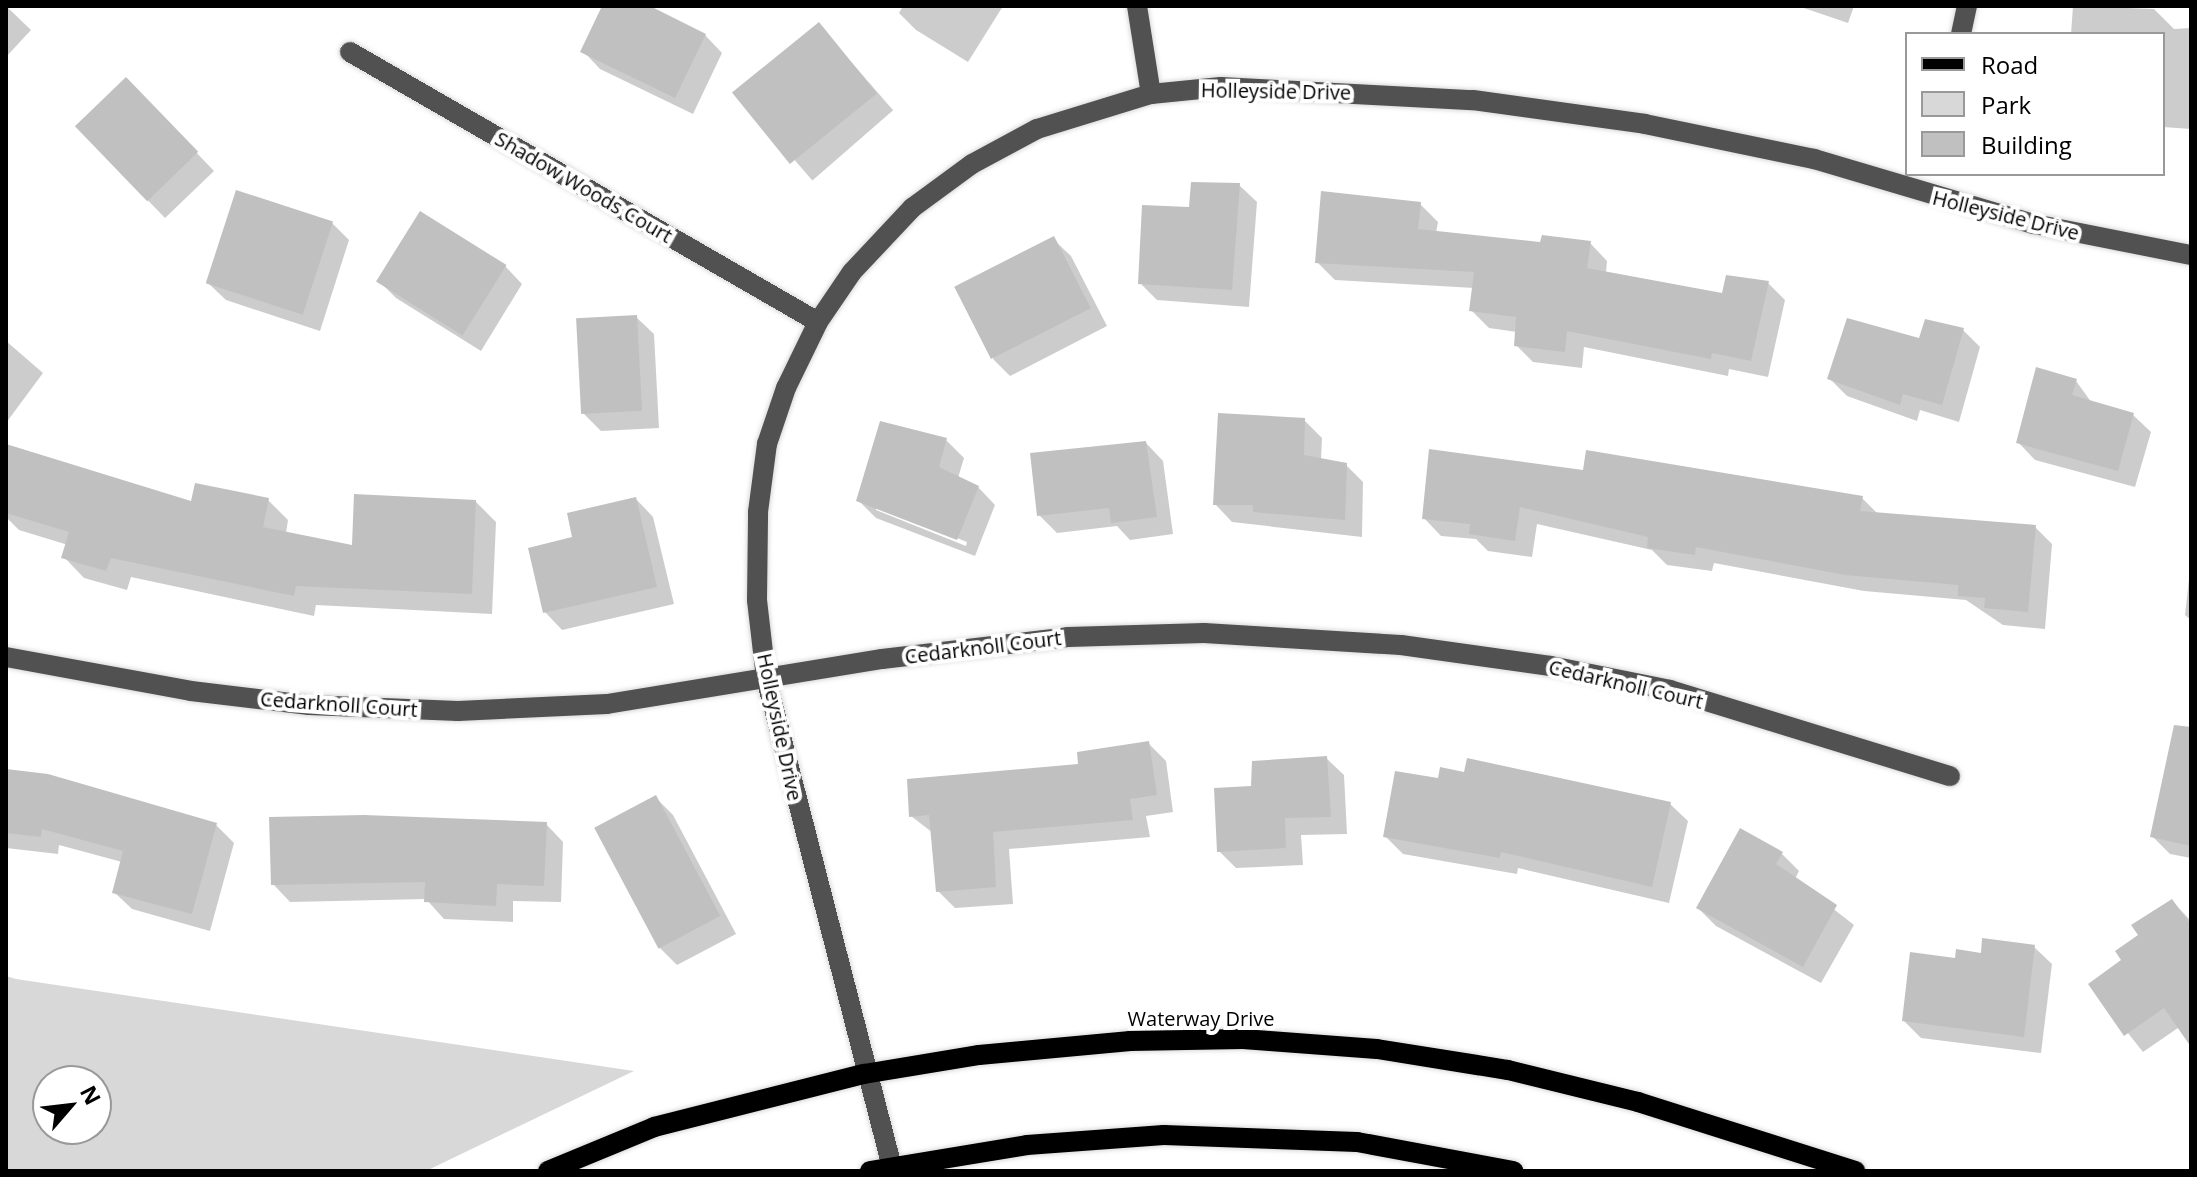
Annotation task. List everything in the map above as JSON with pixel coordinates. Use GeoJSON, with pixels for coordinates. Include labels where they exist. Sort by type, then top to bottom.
{"type":"FeatureCollection","features":[{"type":"Feature","properties":{"kind":"main road","name":"Waterway Drive"},"geometry":{"type":"LineString","coordinates":[[548,1171],[654,1127],[864,1074],[979,1055],[1130,1041],[1243,1039],[1377,1049],[1508,1070],[1638,1102],[1855,1171]]}},
{"type":"Feature","properties":{"kind":"main road"},"geometry":{"type":"LineString","coordinates":[[870,1171],[1027,1145],[1164,1135],[1357,1142],[1513,1171]]}},
{"type":"Feature","properties":{"kind":"street"},"geometry":{"type":"LineString","coordinates":[[1137,6],[1151,94]]}},
{"type":"Feature","properties":{"kind":"street"},"geometry":{"type":"LineString","coordinates":[[1961,32],[1967,6]]}},
{"type":"Feature","properties":{"kind":"street","name":"Shadow Woods Court"},"geometry":{"type":"LineString","coordinates":[[350,52],[818,322]]}},
{"type":"Feature","properties":{"kind":"street","name":"Holleyside Drive"},"geometry":{"type":"LineString","coordinates":[[892,1169],[864,1074],[766,678],[757,600],[758,512],[765,458],[786,388],[818,322],[852,272],[912,208],[972,164],[1037,129],[1151,94],[1221,87],[1473,100],[1645,124],[1814,159],[1918,183],[2034,224],[2191,255]]}},
{"type":"Feature","properties":{"kind":"street","name":"Cedarknoll Court"},"geometry":{"type":"LineString","coordinates":[[6,657],[206,693],[309,705],[458,711],[607,704],[766,678],[1068,637],[1204,633],[1401,645],[1551,666],[1670,690],[1950,776]]}},
{"type":"Feature","properties":{"kind":"green space"},"geometry":{"type":"Polygon","coordinates":[[[6,976],[634,1071],[426,1171],[6,1171],[6,976]]]}},
{"type":"Feature","properties":{"kind":"building"},"geometry":{"type":"Polygon","coordinates":[[[602,6],[650,6],[706,34],[675,98],[580,52],[602,6]]]}},
{"type":"Feature","properties":{"kind":"building"},"geometry":{"type":"Polygon","coordinates":[[[819,22],[877,93],[790,164],[732,92],[819,22]]]}},
{"type":"Feature","properties":{"kind":"building"},"geometry":{"type":"Polygon","coordinates":[[[126,77],[198,152],[147,201],[75,126],[126,77]]]}},
{"type":"Feature","properties":{"kind":"building"},"geometry":{"type":"Polygon","coordinates":[[[1191,182],[1240,183],[1232,290],[1138,284],[1142,205],[1189,207],[1191,182]]]}},
{"type":"Feature","properties":{"kind":"building"},"geometry":{"type":"Polygon","coordinates":[[[236,190],[333,222],[303,315],[206,283],[236,190]]]}},
{"type":"Feature","properties":{"kind":"building"},"geometry":{"type":"Polygon","coordinates":[[[1321,191],[1421,202],[1418,229],[1540,242],[1542,235],[1591,241],[1587,268],[1722,293],[1726,275],[1769,281],[1751,361],[1712,353],[1711,359],[1567,331],[1565,352],[1514,346],[1516,317],[1469,311],[1474,272],[1315,263],[1321,191]]]}},
{"type":"Feature","properties":{"kind":"building"},"geometry":{"type":"Polygon","coordinates":[[[420,211],[507,265],[463,335],[376,281],[420,211]]]}},
{"type":"Feature","properties":{"kind":"building"},"geometry":{"type":"Polygon","coordinates":[[[1054,236],[1091,308],[991,359],[954,287],[1054,236]]]}},
{"type":"Feature","properties":{"kind":"building"},"geometry":{"type":"Polygon","coordinates":[[[637,315],[642,411],[581,414],[576,318],[637,315]]]}},
{"type":"Feature","properties":{"kind":"building"},"geometry":{"type":"Polygon","coordinates":[[[1847,318],[1919,338],[1925,319],[1964,328],[1942,405],[1903,394],[1900,405],[1827,379],[1847,318]]]}},
{"type":"Feature","properties":{"kind":"building"},"geometry":{"type":"Polygon","coordinates":[[[2036,367],[2077,379],[2072,395],[2134,413],[2118,471],[2016,443],[2036,367]]]}},
{"type":"Feature","properties":{"kind":"building"},"geometry":{"type":"Polygon","coordinates":[[[1218,413],[1305,418],[1304,455],[1347,463],[1345,520],[1253,512],[1253,505],[1213,505],[1218,413]]]}},
{"type":"Feature","properties":{"kind":"building"},"geometry":{"type":"Polygon","coordinates":[[[880,421],[947,438],[939,467],[979,486],[957,540],[856,501],[880,421]]]}},
{"type":"Feature","properties":{"kind":"building"},"geometry":{"type":"Polygon","coordinates":[[[1146,441],[1157,517],[1111,523],[1109,508],[1037,516],[1030,453],[1146,441]]]}},
{"type":"Feature","properties":{"kind":"building"},"geometry":{"type":"Polygon","coordinates":[[[6,444],[191,501],[195,483],[269,498],[263,527],[352,545],[354,494],[476,500],[472,594],[296,586],[294,596],[111,558],[106,571],[61,558],[69,532],[6,513],[6,444]]]}},
{"type":"Feature","properties":{"kind":"building"},"geometry":{"type":"Polygon","coordinates":[[[1429,449],[1583,470],[1586,450],[1863,496],[1860,511],[2036,525],[2028,612],[1984,608],[1985,598],[1958,596],[1958,585],[1845,575],[1696,547],[1695,555],[1647,548],[1648,537],[1520,507],[1515,541],[1469,534],[1470,524],[1422,519],[1429,449]]]}},
{"type":"Feature","properties":{"kind":"building"},"geometry":{"type":"Polygon","coordinates":[[[636,497],[657,587],[543,613],[528,548],[572,537],[567,513],[636,497]]]}},
{"type":"Feature","properties":{"kind":"building"},"geometry":{"type":"Polygon","coordinates":[[[2174,725],[2191,727],[2191,846],[2150,837],[2174,725]]]}},
{"type":"Feature","properties":{"kind":"building"},"geometry":{"type":"Polygon","coordinates":[[[1149,741],[1157,795],[1130,799],[1133,820],[993,832],[996,887],[936,892],[929,815],[909,817],[907,779],[1078,764],[1077,752],[1149,741]]]}},
{"type":"Feature","properties":{"kind":"building"},"geometry":{"type":"Polygon","coordinates":[[[1327,756],[1331,817],[1285,818],[1286,848],[1217,852],[1214,788],[1251,786],[1252,761],[1327,756]]]}},
{"type":"Feature","properties":{"kind":"building"},"geometry":{"type":"Polygon","coordinates":[[[1467,758],[1671,802],[1652,887],[1501,852],[1500,858],[1383,837],[1395,771],[1438,778],[1440,767],[1464,772],[1467,758]]]}},
{"type":"Feature","properties":{"kind":"building"},"geometry":{"type":"Polygon","coordinates":[[[6,769],[48,774],[217,823],[192,914],[112,893],[123,851],[42,829],[41,837],[6,833],[6,769]]]}},
{"type":"Feature","properties":{"kind":"building"},"geometry":{"type":"Polygon","coordinates":[[[656,795],[720,916],[659,949],[594,828],[656,795]]]}},
{"type":"Feature","properties":{"kind":"building"},"geometry":{"type":"Polygon","coordinates":[[[364,815],[547,822],[544,886],[497,884],[496,906],[424,902],[425,882],[271,885],[269,817],[364,815]]]}},
{"type":"Feature","properties":{"kind":"building"},"geometry":{"type":"Polygon","coordinates":[[[1740,828],[1783,852],[1776,864],[1837,905],[1803,967],[1696,908],[1740,828]]]}},
{"type":"Feature","properties":{"kind":"building"},"geometry":{"type":"Polygon","coordinates":[[[2172,899],[2191,925],[2191,1047],[2164,1008],[2124,1036],[2088,984],[2121,960],[2115,951],[2138,935],[2131,925],[2172,899]]]}},
{"type":"Feature","properties":{"kind":"building"},"geometry":{"type":"Polygon","coordinates":[[[1982,938],[2035,945],[2024,1037],[1902,1021],[1910,952],[1955,958],[1956,949],[1981,953],[1982,938]]]}}]}
